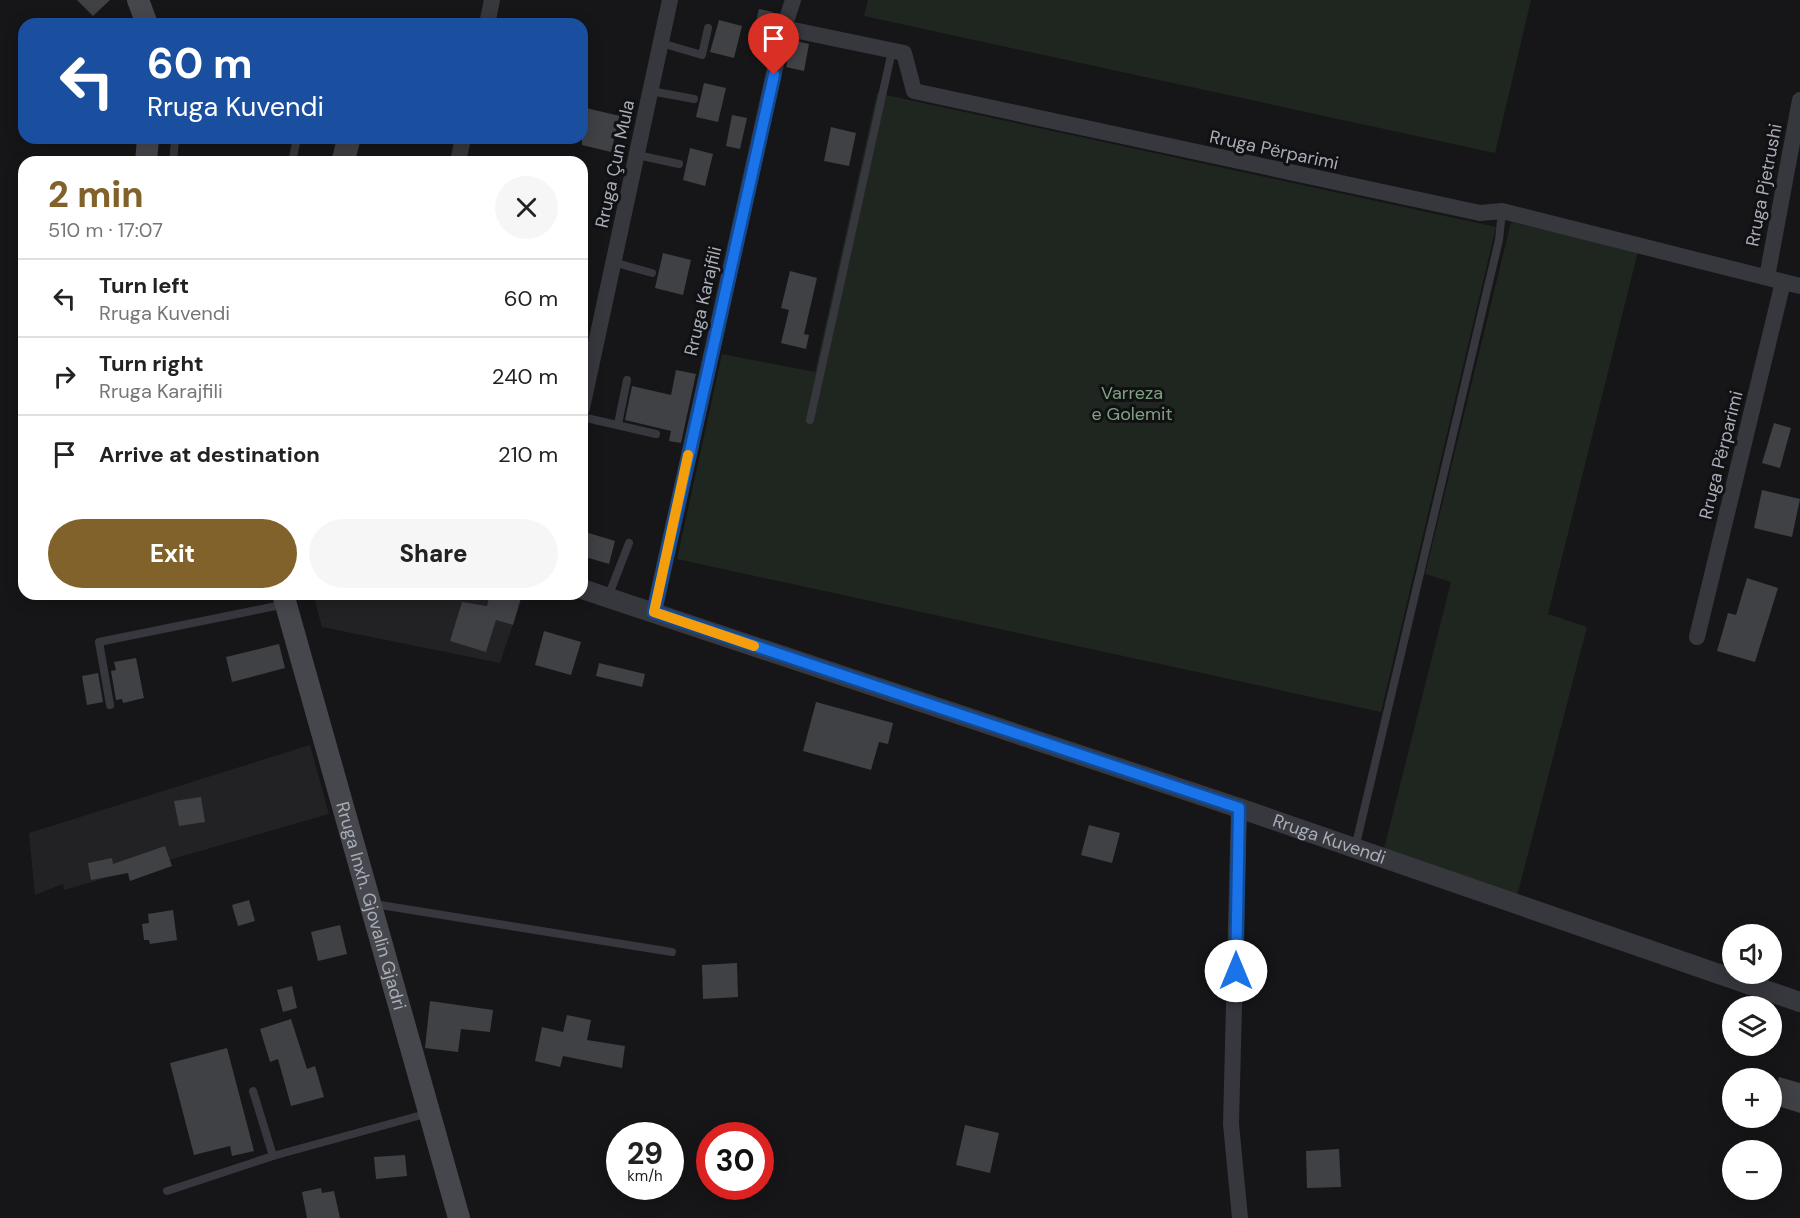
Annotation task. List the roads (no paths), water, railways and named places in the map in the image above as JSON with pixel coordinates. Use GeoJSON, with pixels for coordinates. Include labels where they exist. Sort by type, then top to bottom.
{"type":"FeatureCollection","features":[{"type":"Feature","properties":{"kind":"main road"},"geometry":{"type":"LineString","coordinates":[[138,0],[145,18]]}},
{"type":"Feature","properties":{"kind":"main road","name":"Rruga Inxh. Gjovalin Gjadri"},"geometry":{"type":"LineString","coordinates":[[285,600],[459,1218]]}},
{"type":"Feature","properties":{"kind":"street"},"geometry":{"type":"LineString","coordinates":[[488,18],[492,0]]}},
{"type":"Feature","properties":{"kind":"street","name":"Rruga Çun Mula"},"geometry":{"type":"LineString","coordinates":[[588,380],[670,0]]}},
{"type":"Feature","properties":{"kind":"street","name":"Rruga Karajfili"},"geometry":{"type":"LineString","coordinates":[[654,612],[784,28],[793,0]]}},
{"type":"Feature","properties":{"kind":"street"},"geometry":{"type":"LineString","coordinates":[[784,28],[892,51]]}},
{"type":"Feature","properties":{"kind":"street","name":"Rruga Përparimi"},"geometry":{"type":"LineString","coordinates":[[892,51],[904,53],[914,91],[1469,211],[1480,213],[1502,211],[1800,286]]}},
{"type":"Feature","properties":{"kind":"street","name":"Rruga Pjetrushi"},"geometry":{"type":"LineString","coordinates":[[1767,277],[1800,100]]}},
{"type":"Feature","properties":{"kind":"street","name":"Rruga Përparimi"},"geometry":{"type":"LineString","coordinates":[[1697,637],[1783,282]]}},
{"type":"Feature","properties":{"kind":"street","name":"Rruga Kuvendi"},"geometry":{"type":"LineString","coordinates":[[588,591],[1239,808],[1800,1002]]}},
{"type":"Feature","properties":{"kind":"street"},"geometry":{"type":"LineString","coordinates":[[1239,808],[1231,1124],[1240,1218]]}},
{"type":"Feature","properties":{"kind":"lane"},"geometry":{"type":"LineString","coordinates":[[661,43],[702,55],[708,28]]}},
{"type":"Feature","properties":{"kind":"lane"},"geometry":{"type":"LineString","coordinates":[[810,420],[892,51]]}},
{"type":"Feature","properties":{"kind":"lane"},"geometry":{"type":"LineString","coordinates":[[651,91],[694,99]]}},
{"type":"Feature","properties":{"kind":"lane"},"geometry":{"type":"LineString","coordinates":[[637,155],[680,164]]}},
{"type":"Feature","properties":{"kind":"lane"},"geometry":{"type":"LineString","coordinates":[[1355,848],[1499,240],[1502,211]]}},
{"type":"Feature","properties":{"kind":"lane"},"geometry":{"type":"LineString","coordinates":[[613,262],[652,273]]}},
{"type":"Feature","properties":{"kind":"lane"},"geometry":{"type":"LineString","coordinates":[[618,424],[627,380]]}},
{"type":"Feature","properties":{"kind":"lane"},"geometry":{"type":"LineString","coordinates":[[588,418],[656,434]]}},
{"type":"Feature","properties":{"kind":"lane"},"geometry":{"type":"LineString","coordinates":[[608,597],[629,543]]}},
{"type":"Feature","properties":{"kind":"lane"},"geometry":{"type":"LineString","coordinates":[[110,705],[99,642],[281,600]]}},
{"type":"Feature","properties":{"kind":"lane"},"geometry":{"type":"LineString","coordinates":[[370,904],[672,952]]}},
{"type":"Feature","properties":{"kind":"lane"},"geometry":{"type":"LineString","coordinates":[[253,1091],[273,1156]]}},
{"type":"Feature","properties":{"kind":"lane"},"geometry":{"type":"LineString","coordinates":[[167,1191],[273,1156],[429,1112]]}},
{"type":"Feature","properties":{"kind":"park label","name":"Varreza e Golemit"},"geometry":{"type":"Point","coordinates":[1132,403]}}]}
